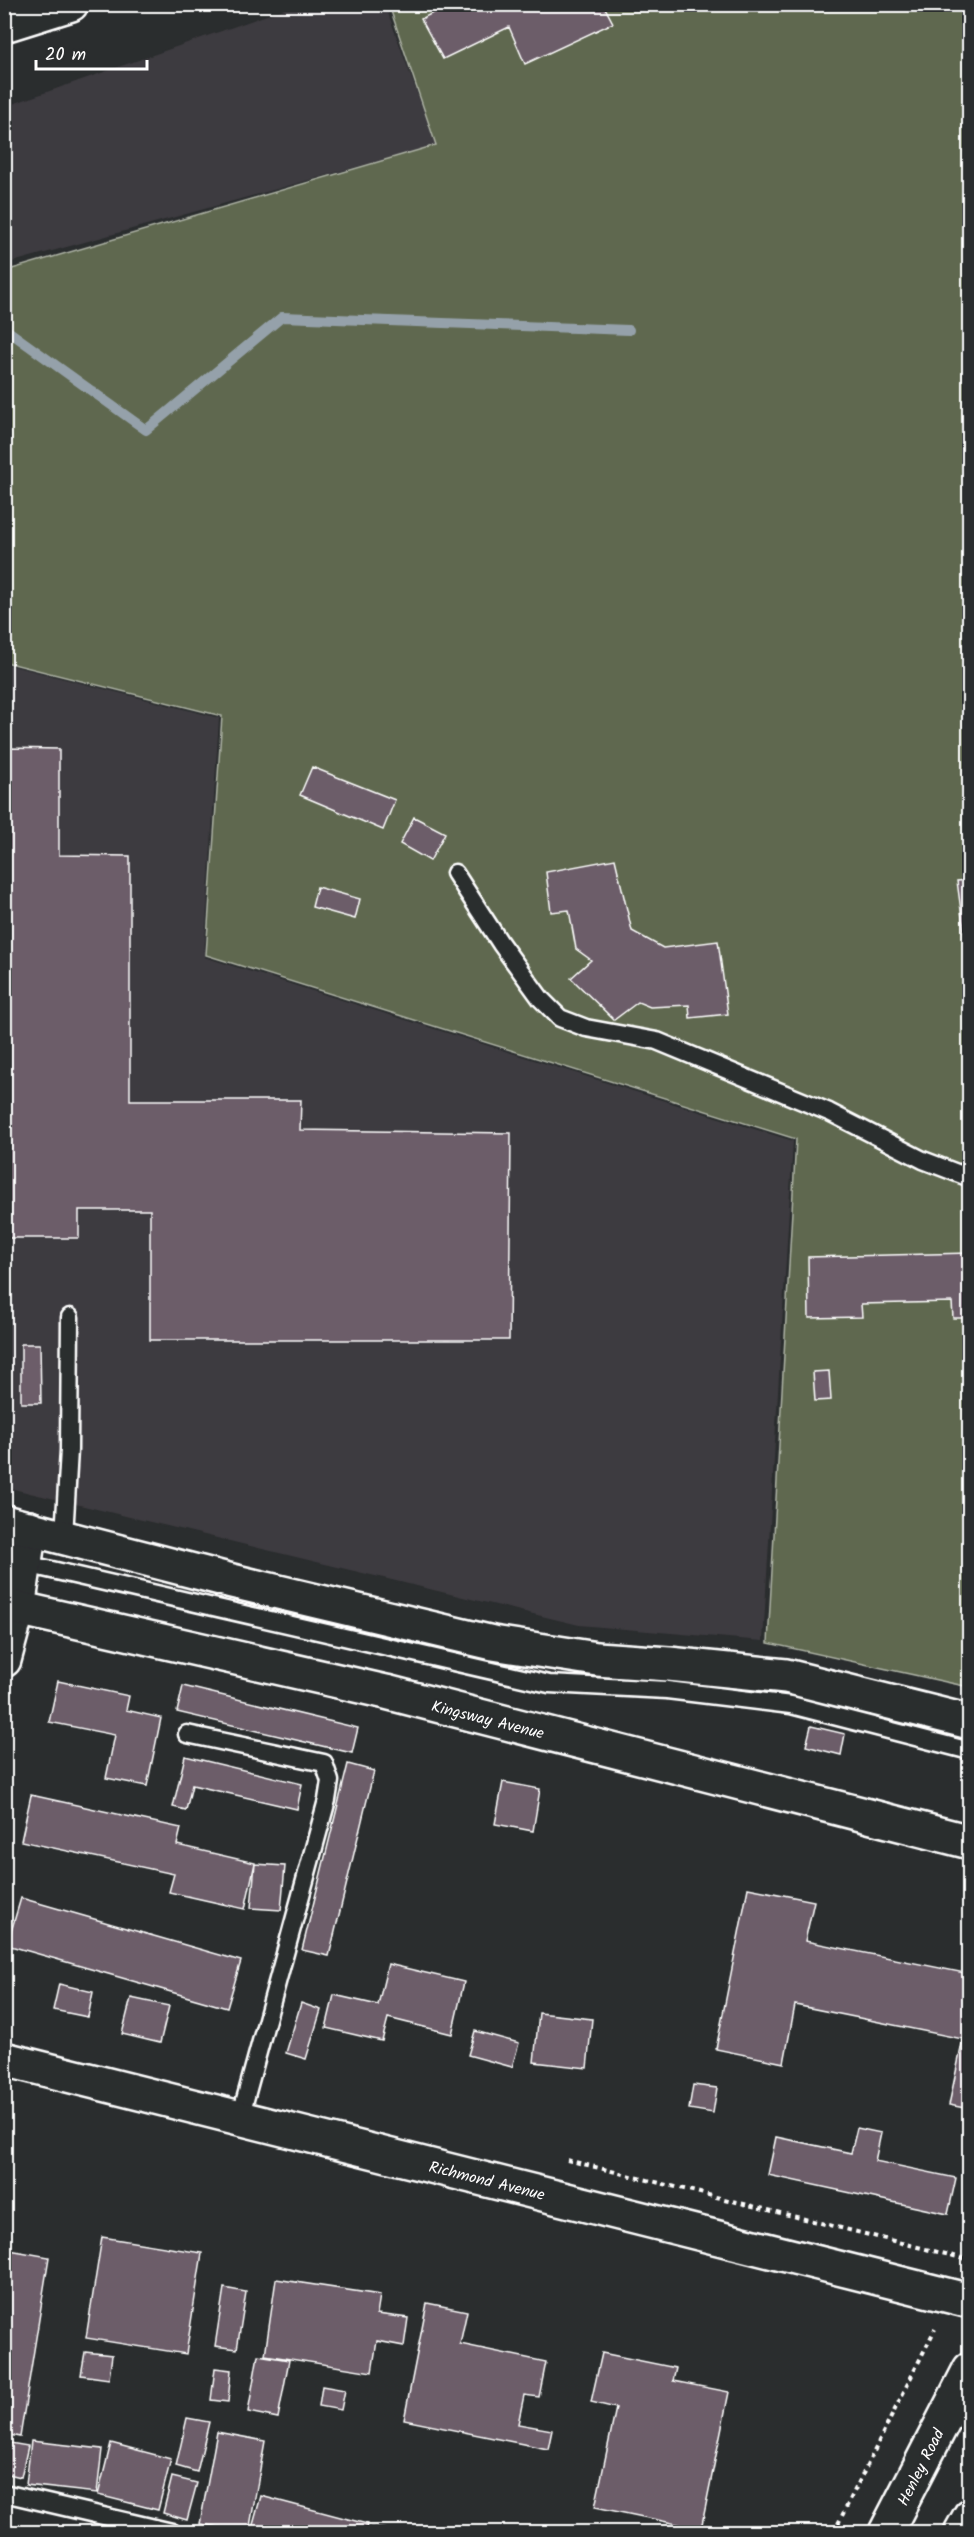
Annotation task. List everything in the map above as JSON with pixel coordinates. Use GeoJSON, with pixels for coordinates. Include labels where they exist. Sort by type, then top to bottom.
{"type":"FeatureCollection","features":[{"type":"Feature","properties":{"kind":"main road"},"geometry":{"type":"LineString","coordinates":[[4,26],[71,4]]}},
{"type":"Feature","properties":{"kind":"main road"},"geometry":{"type":"LineString","coordinates":[[4,1660],[11,1607],[17,1525],[232,1581],[493,1643],[597,1659],[786,1676],[969,1722]]}},
{"type":"Feature","properties":{"kind":"main road","name":"Kingsway Avenue"},"geometry":{"type":"LineString","coordinates":[[11,1607],[386,1692],[969,1842]]}},
{"type":"Feature","properties":{"kind":"main road","name":"Richmond Avenue"},"geometry":{"type":"LineString","coordinates":[[4,2059],[961,2299]]}},
{"type":"Feature","properties":{"kind":"main road","name":"Henley Road"},"geometry":{"type":"LineString","coordinates":[[886,2532],[969,2368]]}},
{"type":"Feature","properties":{"kind":"main road"},"geometry":{"type":"LineString","coordinates":[[962,2532],[969,2516]]}},
{"type":"Feature","properties":{"kind":"lane"},"geometry":{"type":"LineString","coordinates":[[455,873],[501,944],[542,999],[560,1018],[586,1028],[657,1041],[829,1112],[923,1160],[969,1178]]}},
{"type":"Feature","properties":{"kind":"lane"},"geometry":{"type":"LineString","coordinates":[[64,1536],[69,1450],[70,1317]]}},
{"type":"Feature","properties":{"kind":"lane"},"geometry":{"type":"LineString","coordinates":[[14,1561],[549,1684],[667,1690],[791,1705],[969,1751]]}},
{"type":"Feature","properties":{"kind":"lane"},"geometry":{"type":"LineString","coordinates":[[187,1734],[324,1763],[330,1781],[327,1800],[240,2118]]}},
{"type":"Feature","properties":{"kind":"lane"},"geometry":{"type":"LineString","coordinates":[[4,2493],[172,2532]]}},
{"type":"Feature","properties":{"kind":"path"},"geometry":{"type":"LineString","coordinates":[[834,2532],[961,2299],[969,2261]]}},
{"type":"Feature","properties":{"kind":"shaded area"},"geometry":{"type":"Polygon","coordinates":[[[296,5],[385,5],[436,145],[5,264],[4,107],[296,5]]]}},
{"type":"Feature","properties":{"kind":"shaded area"},"geometry":{"type":"Polygon","coordinates":[[[5,664],[219,718],[204,957],[793,1141],[763,1641],[579,1625],[5,1487],[5,664]]]}},
{"type":"Feature","properties":{"kind":"green space"},"geometry":{"type":"Polygon","coordinates":[[[389,5],[969,5],[969,1687],[768,1643],[796,1139],[206,955],[222,716],[5,662],[5,271],[436,145],[389,5]]]}},
{"type":"Feature","properties":{"kind":"building"},"geometry":{"type":"Polygon","coordinates":[[[450,4],[603,4],[613,23],[525,64],[509,27],[443,59],[421,19],[450,4]]]}},
{"type":"Feature","properties":{"kind":"building"},"geometry":{"type":"Polygon","coordinates":[[[4,748],[59,749],[59,855],[130,856],[130,1100],[301,1100],[300,1130],[511,1133],[509,1340],[150,1340],[150,1210],[79,1210],[79,1238],[4,1238],[4,748]]]}},
{"type":"Feature","properties":{"kind":"building"},"geometry":{"type":"Polygon","coordinates":[[[312,767],[395,800],[383,830],[300,795],[312,767]]]}},
{"type":"Feature","properties":{"kind":"building"},"geometry":{"type":"Polygon","coordinates":[[[414,817],[445,833],[430,861],[400,844],[414,817]]]}},
{"type":"Feature","properties":{"kind":"building"},"geometry":{"type":"Polygon","coordinates":[[[615,859],[632,931],[663,948],[718,941],[728,1014],[690,1018],[689,1005],[650,1007],[638,1002],[614,1020],[571,978],[591,960],[576,949],[569,910],[551,912],[546,872],[615,859]]]}},
{"type":"Feature","properties":{"kind":"building"},"geometry":{"type":"Polygon","coordinates":[[[970,880],[970,962],[968,962],[957,881],[970,880]]]}},
{"type":"Feature","properties":{"kind":"building"},"geometry":{"type":"Polygon","coordinates":[[[317,887],[360,899],[355,919],[312,907],[317,887]]]}},
{"type":"Feature","properties":{"kind":"building"},"geometry":{"type":"Polygon","coordinates":[[[970,1253],[970,1318],[953,1318],[952,1302],[861,1304],[862,1317],[809,1318],[808,1257],[970,1253]]]}},
{"type":"Feature","properties":{"kind":"building"},"geometry":{"type":"Polygon","coordinates":[[[21,1344],[40,1344],[41,1403],[21,1403],[21,1344]]]}},
{"type":"Feature","properties":{"kind":"building"},"geometry":{"type":"Polygon","coordinates":[[[829,1371],[831,1400],[815,1401],[813,1372],[829,1371]]]}},
{"type":"Feature","properties":{"kind":"building"},"geometry":{"type":"Polygon","coordinates":[[[58,1681],[129,1696],[126,1710],[161,1718],[147,1786],[106,1778],[115,1735],[49,1722],[58,1681]]]}},
{"type":"Feature","properties":{"kind":"building"},"geometry":{"type":"Polygon","coordinates":[[[183,1686],[358,1728],[352,1753],[177,1712],[183,1686]]]}},
{"type":"Feature","properties":{"kind":"building"},"geometry":{"type":"Polygon","coordinates":[[[811,1726],[845,1734],[841,1755],[806,1746],[811,1726]]]}},
{"type":"Feature","properties":{"kind":"building"},"geometry":{"type":"Polygon","coordinates":[[[185,1756],[302,1784],[297,1809],[192,1785],[186,1810],[173,1807],[185,1756]]]}},
{"type":"Feature","properties":{"kind":"building"},"geometry":{"type":"Polygon","coordinates":[[[348,1764],[374,1771],[329,1956],[302,1950],[348,1764]]]}},
{"type":"Feature","properties":{"kind":"building"},"geometry":{"type":"Polygon","coordinates":[[[503,1782],[540,1789],[533,1831],[495,1824],[503,1782]]]}},
{"type":"Feature","properties":{"kind":"building"},"geometry":{"type":"Polygon","coordinates":[[[31,1795],[181,1828],[177,1845],[255,1863],[245,1909],[169,1892],[174,1874],[21,1841],[31,1795]]]}},
{"type":"Feature","properties":{"kind":"building"},"geometry":{"type":"Polygon","coordinates":[[[255,1864],[285,1866],[281,1910],[251,1908],[255,1864]]]}},
{"type":"Feature","properties":{"kind":"building"},"geometry":{"type":"Polygon","coordinates":[[[748,1888],[814,1901],[805,1941],[970,1974],[970,2109],[949,2105],[963,2039],[795,2005],[784,2063],[716,2049],[748,1888]]]}},
{"type":"Feature","properties":{"kind":"building"},"geometry":{"type":"Polygon","coordinates":[[[21,1898],[241,1961],[227,2008],[7,1945],[21,1898]]]}},
{"type":"Feature","properties":{"kind":"building"},"geometry":{"type":"Polygon","coordinates":[[[388,1964],[464,1982],[452,2034],[388,2018],[382,2041],[326,2028],[334,1995],[378,2005],[388,1964]]]}},
{"type":"Feature","properties":{"kind":"building"},"geometry":{"type":"Polygon","coordinates":[[[59,1984],[93,1992],[88,2017],[53,2010],[59,1984]]]}},
{"type":"Feature","properties":{"kind":"building"},"geometry":{"type":"Polygon","coordinates":[[[131,1998],[169,2006],[160,2043],[122,2034],[131,1998]]]}},
{"type":"Feature","properties":{"kind":"building"},"geometry":{"type":"Polygon","coordinates":[[[301,2003],[321,2010],[306,2059],[286,2053],[301,2003]]]}},
{"type":"Feature","properties":{"kind":"building"},"geometry":{"type":"Polygon","coordinates":[[[539,2013],[592,2019],[587,2068],[534,2062],[539,2013]]]}},
{"type":"Feature","properties":{"kind":"building"},"geometry":{"type":"Polygon","coordinates":[[[475,2031],[519,2043],[512,2067],[468,2055],[475,2031]]]}},
{"type":"Feature","properties":{"kind":"building"},"geometry":{"type":"Polygon","coordinates":[[[693,2085],[717,2088],[713,2113],[689,2109],[693,2085]]]}},
{"type":"Feature","properties":{"kind":"building"},"geometry":{"type":"Polygon","coordinates":[[[857,2128],[881,2133],[875,2161],[956,2178],[948,2214],[768,2175],[776,2137],[851,2153],[857,2128]]]}},
{"type":"Feature","properties":{"kind":"building"},"geometry":{"type":"Polygon","coordinates":[[[102,2237],[202,2253],[186,2354],[86,2338],[102,2237]]]}},
{"type":"Feature","properties":{"kind":"building"},"geometry":{"type":"Polygon","coordinates":[[[4,2249],[49,2257],[20,2437],[4,2434],[4,2249]]]}},
{"type":"Feature","properties":{"kind":"building"},"geometry":{"type":"Polygon","coordinates":[[[276,2279],[380,2295],[377,2314],[408,2318],[404,2346],[377,2341],[372,2372],[265,2355],[276,2279]]]}},
{"type":"Feature","properties":{"kind":"building"},"geometry":{"type":"Polygon","coordinates":[[[224,2288],[246,2292],[237,2349],[215,2346],[224,2288]]]}},
{"type":"Feature","properties":{"kind":"building"},"geometry":{"type":"Polygon","coordinates":[[[427,2303],[467,2311],[460,2344],[546,2362],[539,2397],[524,2395],[518,2424],[552,2430],[548,2449],[404,2420],[427,2303]]]}},
{"type":"Feature","properties":{"kind":"building"},"geometry":{"type":"Polygon","coordinates":[[[85,2352],[112,2355],[109,2379],[81,2375],[85,2352]]]}},
{"type":"Feature","properties":{"kind":"building"},"geometry":{"type":"Polygon","coordinates":[[[602,2353],[676,2368],[673,2381],[729,2392],[701,2529],[595,2507],[616,2408],[591,2402],[602,2353]]]}},
{"type":"Feature","properties":{"kind":"building"},"geometry":{"type":"Polygon","coordinates":[[[258,2355],[289,2360],[278,2418],[248,2412],[258,2355]]]}},
{"type":"Feature","properties":{"kind":"building"},"geometry":{"type":"Polygon","coordinates":[[[215,2368],[231,2370],[228,2402],[211,2400],[215,2368]]]}},
{"type":"Feature","properties":{"kind":"building"},"geometry":{"type":"Polygon","coordinates":[[[322,2386],[345,2390],[341,2410],[319,2406],[322,2386]]]}},
{"type":"Feature","properties":{"kind":"building"},"geometry":{"type":"Polygon","coordinates":[[[187,2418],[209,2422],[197,2472],[176,2466],[187,2418]]]}},
{"type":"Feature","properties":{"kind":"building"},"geometry":{"type":"Polygon","coordinates":[[[217,2432],[265,2441],[249,2532],[200,2524],[217,2432]]]}},
{"type":"Feature","properties":{"kind":"building"},"geometry":{"type":"Polygon","coordinates":[[[31,2441],[102,2449],[97,2493],[26,2485],[31,2441]]]}},
{"type":"Feature","properties":{"kind":"building"},"geometry":{"type":"Polygon","coordinates":[[[4,2442],[28,2446],[21,2477],[4,2473],[4,2442]]]}},
{"type":"Feature","properties":{"kind":"building"},"geometry":{"type":"Polygon","coordinates":[[[111,2443],[171,2459],[158,2510],[98,2495],[111,2443]]]}},
{"type":"Feature","properties":{"kind":"building"},"geometry":{"type":"Polygon","coordinates":[[[172,2477],[197,2483],[187,2520],[163,2513],[172,2477]]]}},
{"type":"Feature","properties":{"kind":"building"},"geometry":{"type":"Polygon","coordinates":[[[261,2496],[367,2524],[365,2532],[251,2532],[261,2496]]]}},
{"type":"Feature","properties":{"kind":"building"},"geometry":{"type":"Polygon","coordinates":[[[371,2528],[407,2532],[370,2532],[371,2528]]]}},
{"type":"Feature","properties":{"kind":"waterway"},"geometry":{"type":"LineString","coordinates":[[4,328],[146,430],[282,317],[629,330]]}}]}
